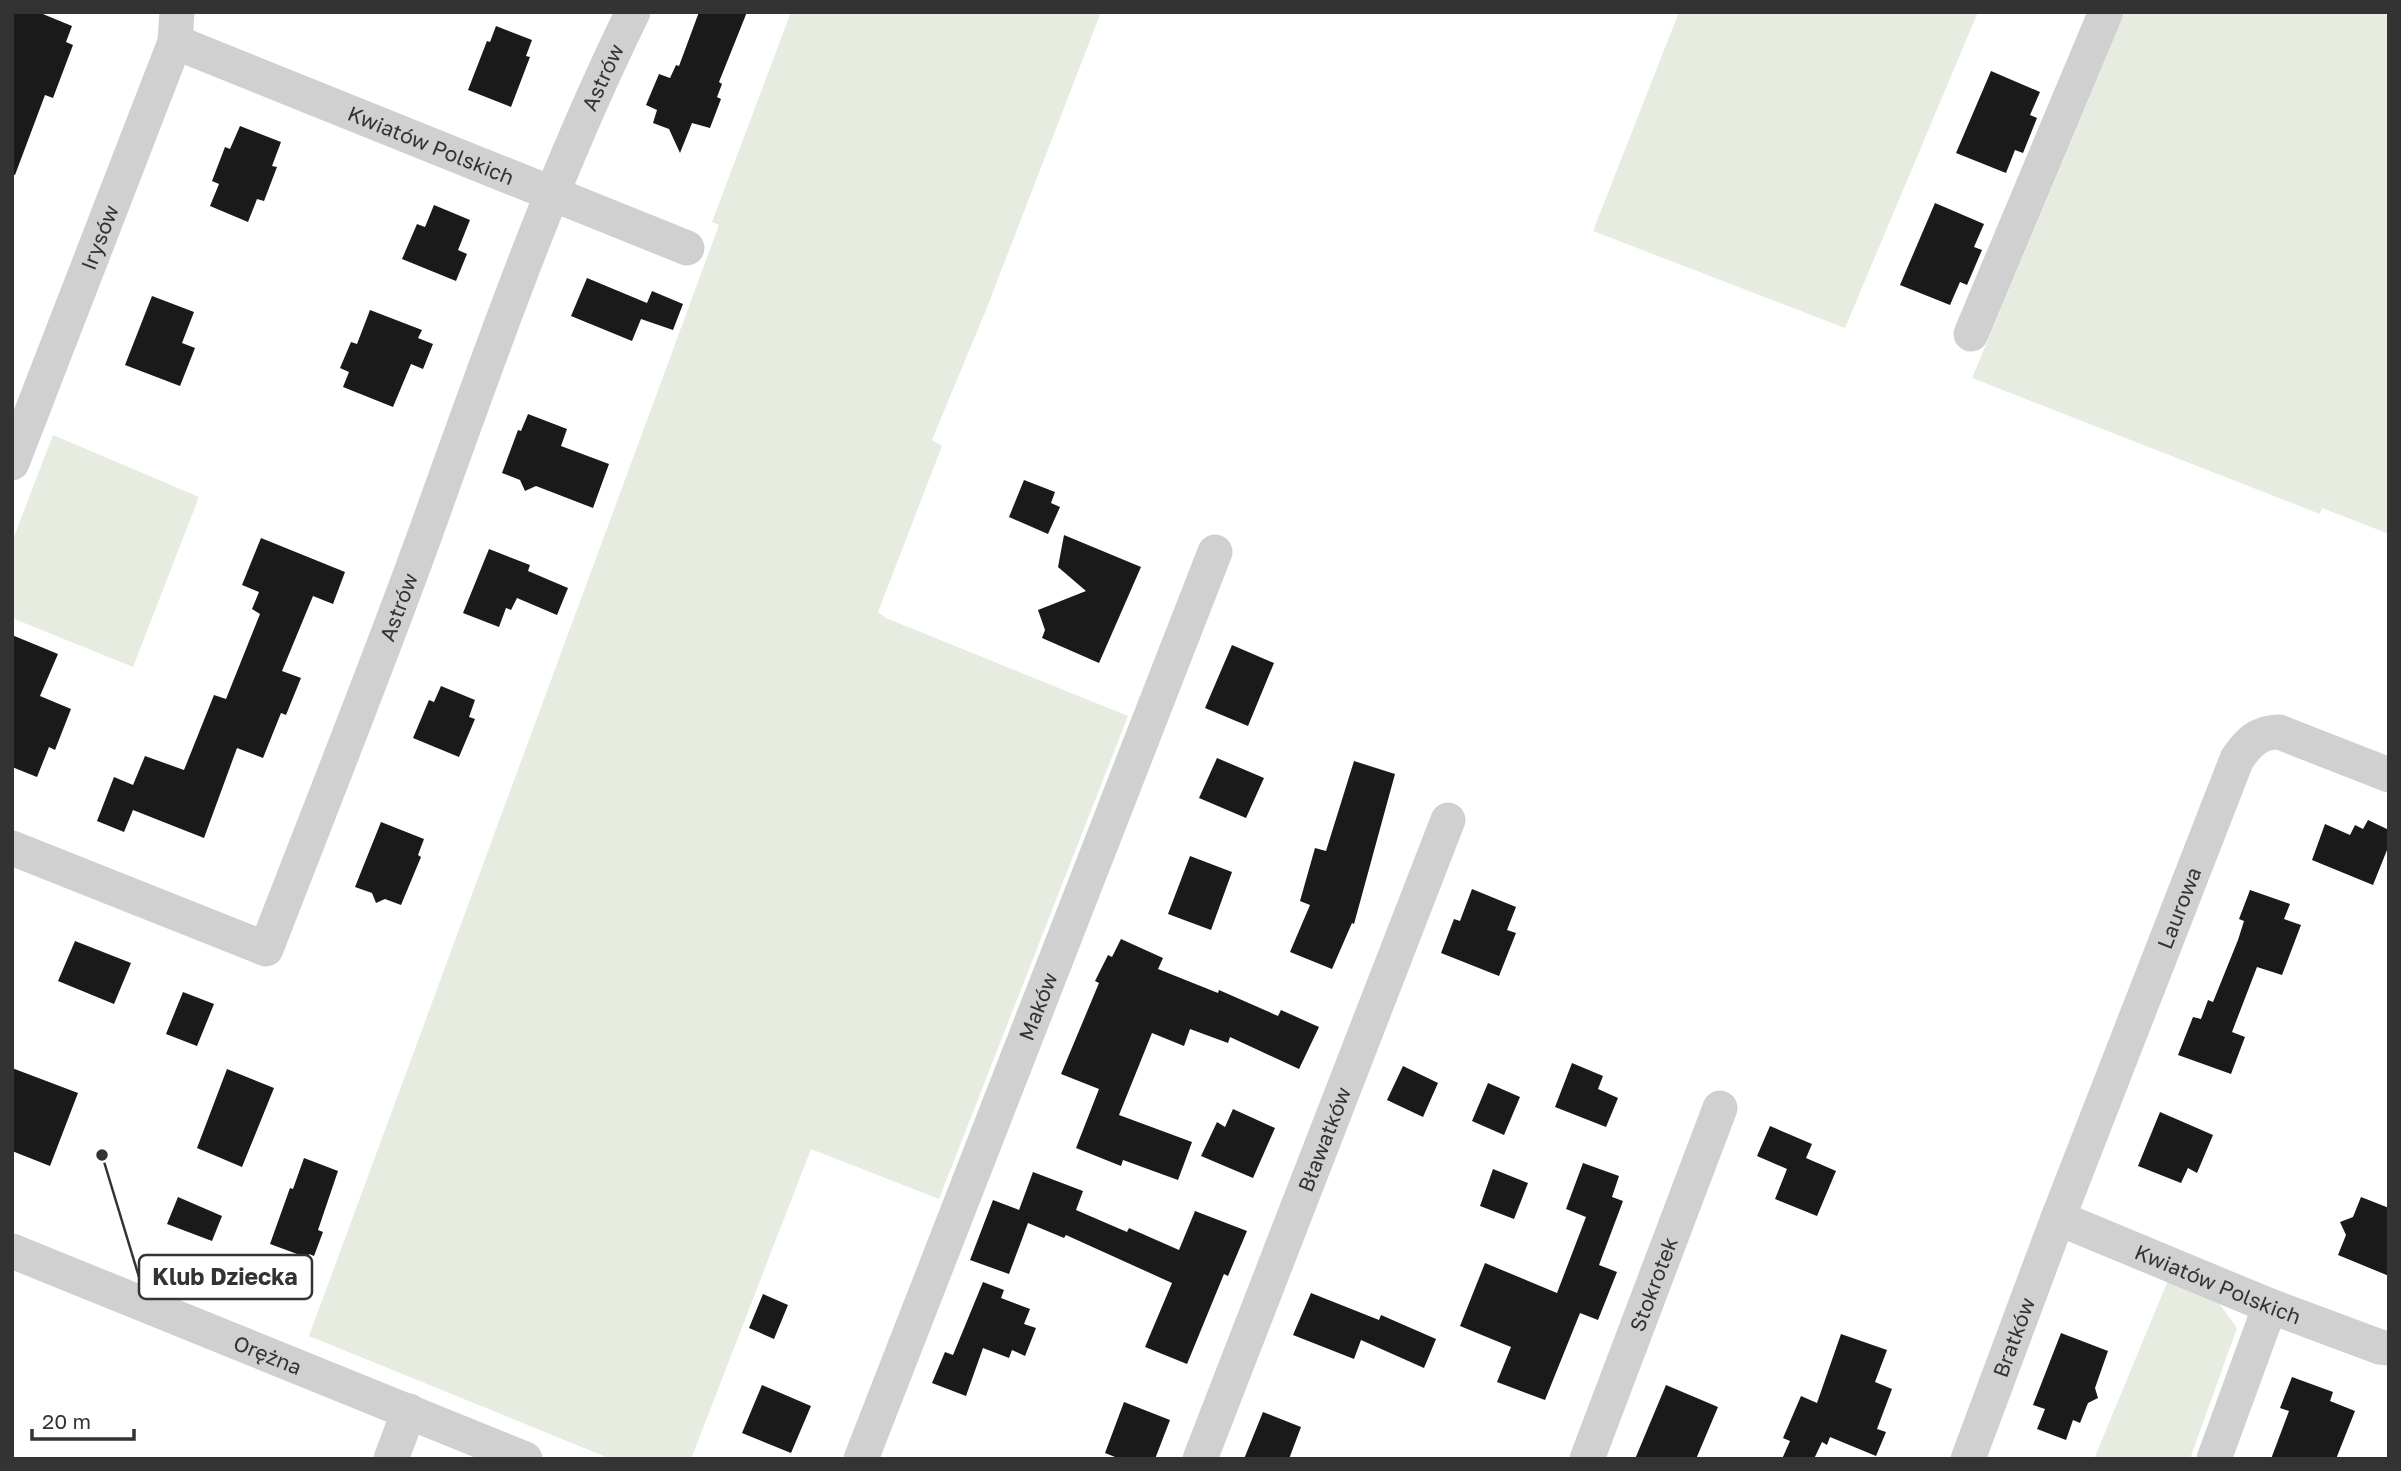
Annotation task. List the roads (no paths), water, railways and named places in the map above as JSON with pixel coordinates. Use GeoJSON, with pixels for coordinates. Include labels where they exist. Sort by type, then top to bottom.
{"type":"FeatureCollection","features":[{"type":"Feature","properties":{"kind":"street","name":"Astrów"},"geometry":{"type":"LineString","coordinates":[[12,848],[266,950],[422,543],[517,282],[585,113],[633,12]]}},
{"type":"Feature","properties":{"kind":"street"},"geometry":{"type":"LineString","coordinates":[[1971,334],[2106,12]]}},
{"type":"Feature","properties":{"kind":"street","name":"Kwiatów Polskich"},"geometry":{"type":"LineString","coordinates":[[176,27],[553,194],[687,248]]}},
{"type":"Feature","properties":{"kind":"street","name":"Irysów"},"geometry":{"type":"LineString","coordinates":[[12,463],[176,27]]}},
{"type":"Feature","properties":{"kind":"street","name":"Maków"},"geometry":{"type":"LineString","coordinates":[[861,1459],[1215,552]]}},
{"type":"Feature","properties":{"kind":"street","name":"Laurowa"},"geometry":{"type":"LineString","coordinates":[[2058,1218],[2237,759],[2245,747],[2252,739],[2268,732],[2278,732],[2389,775]]}},
{"type":"Feature","properties":{"kind":"street","name":"Bławatków"},"geometry":{"type":"LineString","coordinates":[[1199,1459],[1448,820]]}},
{"type":"Feature","properties":{"kind":"street","name":"Stokrotek"},"geometry":{"type":"LineString","coordinates":[[1587,1459],[1720,1108]]}},
{"type":"Feature","properties":{"kind":"street","name":"Kwiatów Polskich"},"geometry":{"type":"LineString","coordinates":[[2058,1218],[2270,1306],[2385,1347]]}},
{"type":"Feature","properties":{"kind":"street","name":"Bratków"},"geometry":{"type":"LineString","coordinates":[[1968,1459],[2058,1218]]}},
{"type":"Feature","properties":{"kind":"street","name":"Orężna"},"geometry":{"type":"LineString","coordinates":[[12,1251],[525,1459]]}},
{"type":"Feature","properties":{"kind":"street"},"geometry":{"type":"LineString","coordinates":[[2214,1459],[2270,1306]]}},
{"type":"Feature","properties":{"kind":"street"},"geometry":{"type":"LineString","coordinates":[[391,1459],[409,1412]]}},
{"type":"Feature","properties":{"kind":"place","name":"Klub Dziecka"},"geometry":{"type":"Point","coordinates":[102,1155]}}]}
